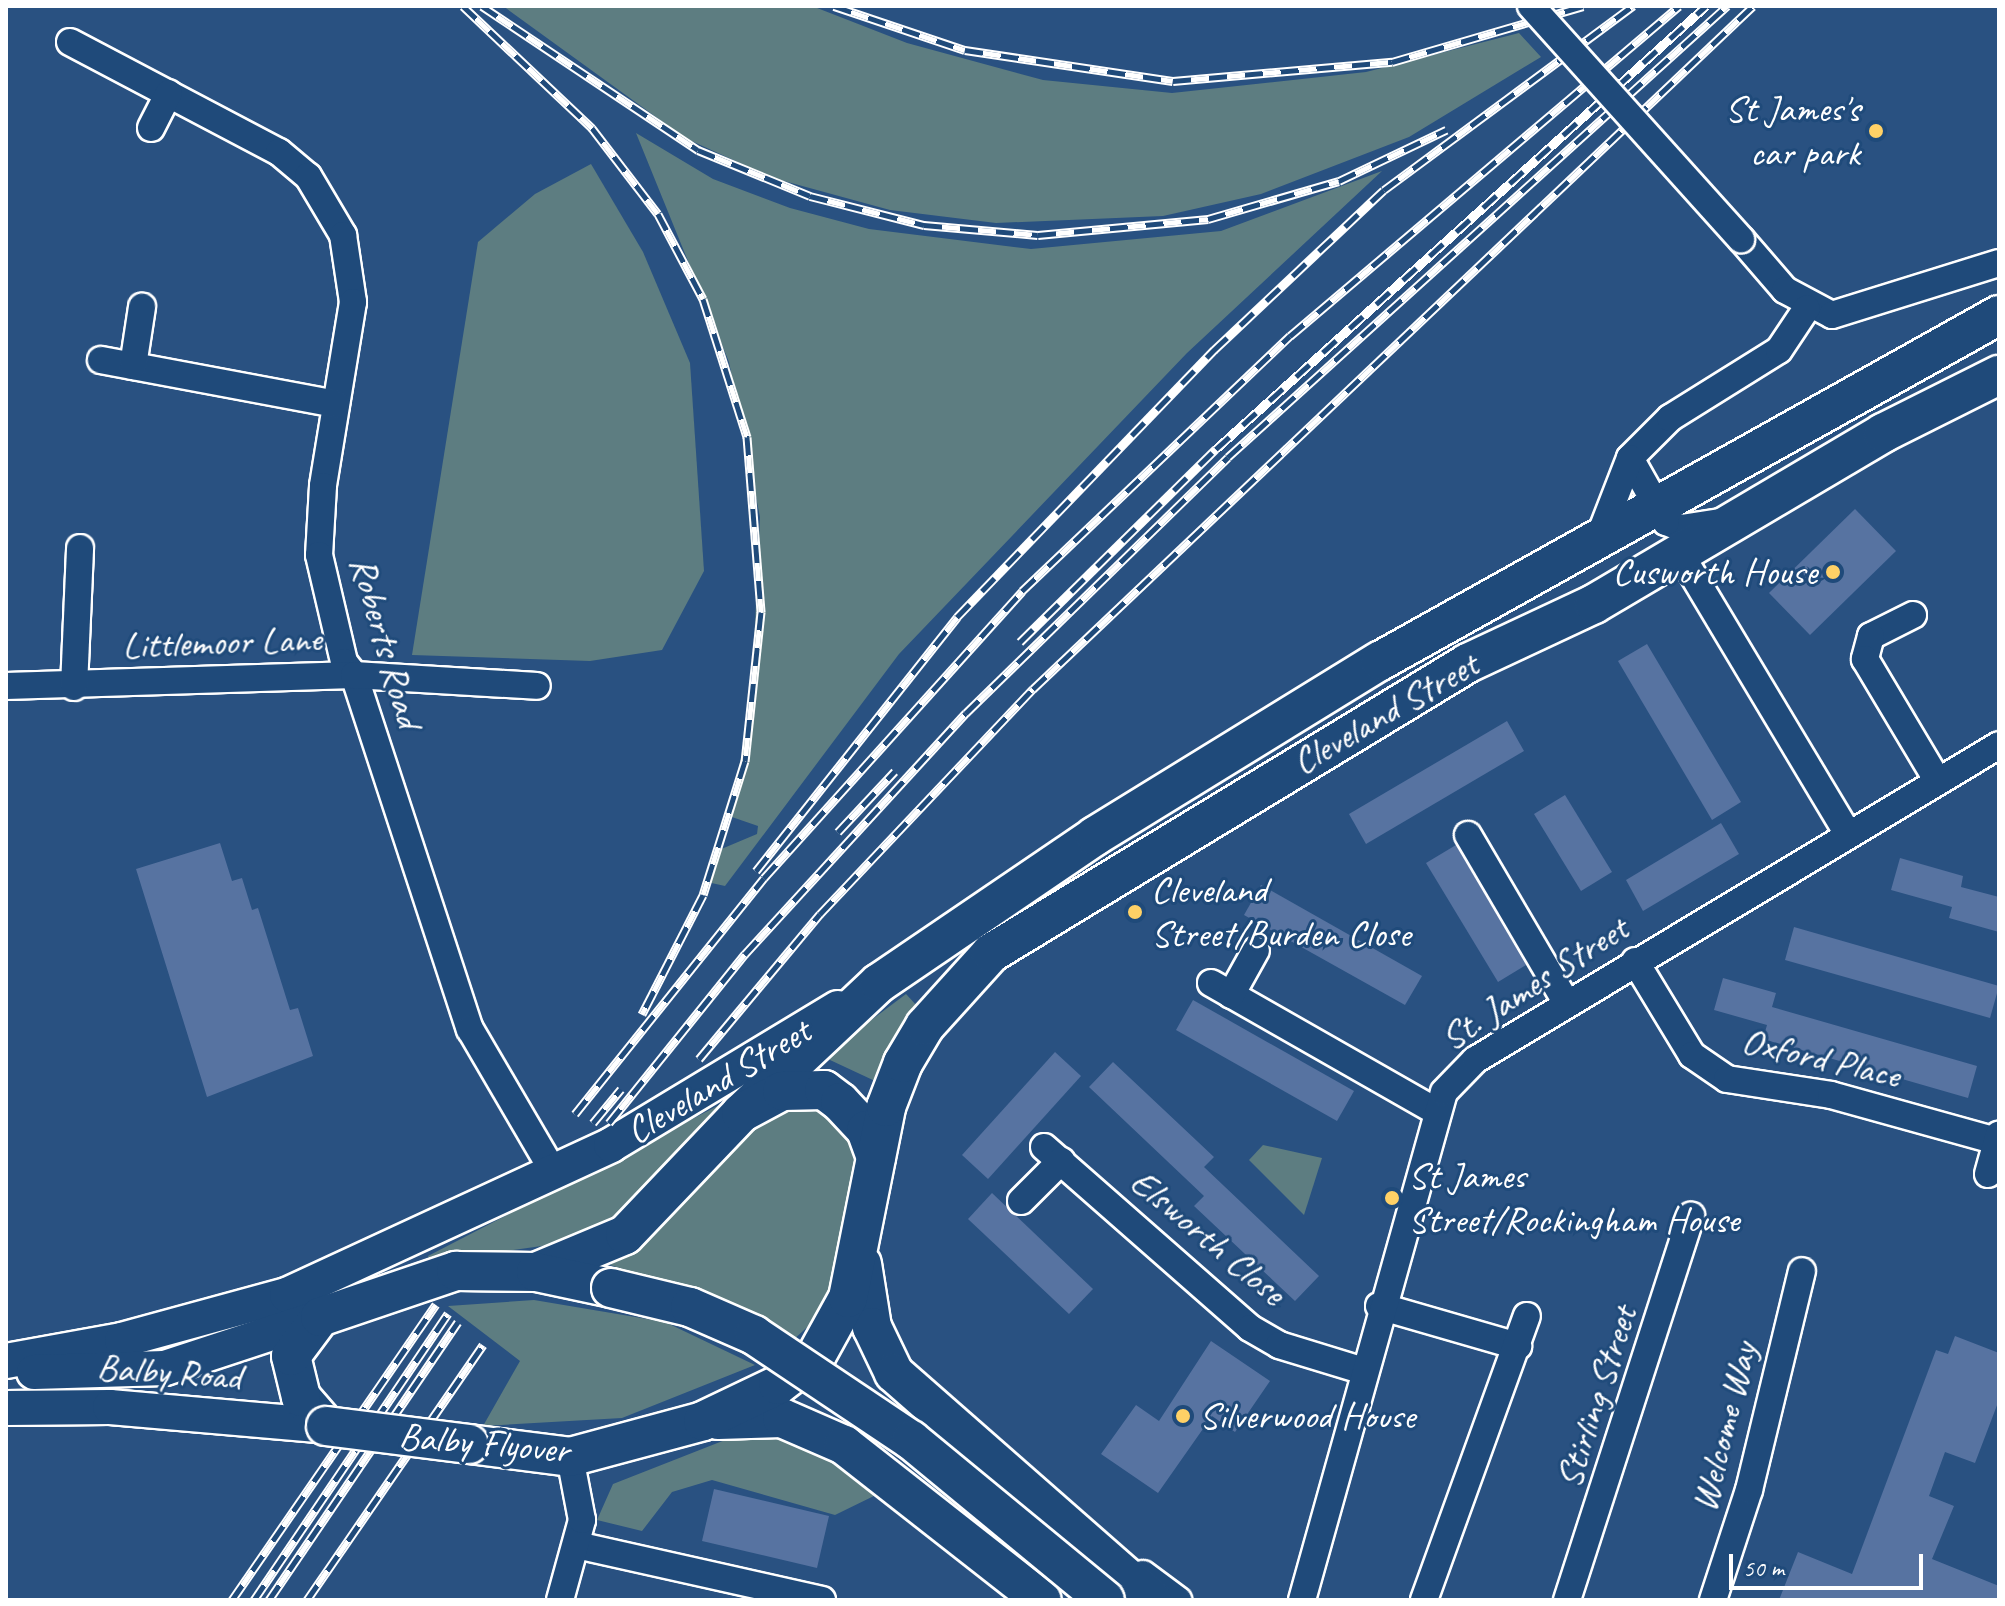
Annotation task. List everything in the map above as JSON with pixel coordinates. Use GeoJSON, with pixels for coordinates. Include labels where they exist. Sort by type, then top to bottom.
{"type":"FeatureCollection","features":[{"type":"Feature","properties":{"kind":"highway","name":"Cleveland Street"},"geometry":{"type":"LineString","coordinates":[[741,1113],[879,983],[1245,743],[1999,315]]}},
{"type":"Feature","properties":{"kind":"highway","name":"Cleveland Street"},"geometry":{"type":"LineString","coordinates":[[876,1157],[903,1063],[925,1026],[991,953],[1468,663],[1681,555],[1739,518],[1999,375]]}},
{"type":"Feature","properties":{"kind":"highway"},"geometry":{"type":"LineString","coordinates":[[536,1272],[625,1235],[741,1113],[782,1091],[824,1090],[855,1114],[876,1157]]}},
{"type":"Feature","properties":{"kind":"highway","name":"Balby Flyover"},"geometry":{"type":"LineString","coordinates":[[326,1426],[570,1457],[703,1421],[778,1385],[816,1356],[848,1298],[860,1253],[876,1157]]}},
{"type":"Feature","properties":{"kind":"highway","name":"Balby Flyover"},"geometry":{"type":"LineString","coordinates":[[860,1253],[872,1327],[894,1373],[1152,1600]]}},
{"type":"Feature","properties":{"kind":"highway"},"geometry":{"type":"LineString","coordinates":[[326,1426],[301,1397],[291,1356],[320,1317],[456,1271],[536,1272],[611,1288],[690,1307],[754,1335],[911,1440],[1105,1600]]}},
{"type":"Feature","properties":{"kind":"highway"},"geometry":{"type":"LineString","coordinates":[[703,1421],[782,1418],[814,1429],[1042,1600]]}},
{"type":"Feature","properties":{"kind":"main road","name":"Cleveland Street"},"geometry":{"type":"LineString","coordinates":[[554,1173],[701,1094],[879,983]]}},
{"type":"Feature","properties":{"kind":"main road"},"geometry":{"type":"LineString","coordinates":[[6,1361],[122,1340],[287,1295],[554,1173]]}},
{"type":"Feature","properties":{"kind":"main road"},"geometry":{"type":"LineString","coordinates":[[6,1373],[165,1368],[320,1317]]}},
{"type":"Feature","properties":{"kind":"main road","name":"Balby Road"},"geometry":{"type":"LineString","coordinates":[[6,1408],[110,1407],[326,1426]]}},
{"type":"Feature","properties":{"kind":"street"},"geometry":{"type":"LineString","coordinates":[[1531,6],[1807,308],[1858,312],[1999,263]]}},
{"type":"Feature","properties":{"kind":"street","name":"Roberts Road"},"geometry":{"type":"LineString","coordinates":[[70,42],[279,152],[328,205],[343,235],[353,302],[336,404],[319,555],[344,662],[354,675],[470,1029],[554,1173]]}},
{"type":"Feature","properties":{"kind":"street"},"geometry":{"type":"LineString","coordinates":[[151,128],[169,93]]}},
{"type":"Feature","properties":{"kind":"street"},"geometry":{"type":"LineString","coordinates":[[133,366],[142,307]]}},
{"type":"Feature","properties":{"kind":"street"},"geometry":{"type":"LineString","coordinates":[[1597,543],[1630,458],[1670,418],[1779,350],[1807,308]]}},
{"type":"Feature","properties":{"kind":"street"},"geometry":{"type":"LineString","coordinates":[[101,360],[336,404]]}},
{"type":"Feature","properties":{"kind":"street"},"geometry":{"type":"LineString","coordinates":[[1630,458],[1658,508],[1681,528],[1739,518]]}},
{"type":"Feature","properties":{"kind":"street"},"geometry":{"type":"LineString","coordinates":[[74,687],[80,548]]}},
{"type":"Feature","properties":{"kind":"street"},"geometry":{"type":"LineString","coordinates":[[1681,555],[1848,834]]}},
{"type":"Feature","properties":{"kind":"street"},"geometry":{"type":"LineString","coordinates":[[1913,615],[1871,636],[1865,659],[1937,780]]}},
{"type":"Feature","properties":{"kind":"street","name":"Littlemoor Lane"},"geometry":{"type":"LineString","coordinates":[[6,686],[74,687],[354,675],[537,686]]}},
{"type":"Feature","properties":{"kind":"street","name":"St. James Street"},"geometry":{"type":"LineString","coordinates":[[1302,1600],[1361,1370],[1435,1111],[1475,1060],[1635,961],[1999,745]]}},
{"type":"Feature","properties":{"kind":"street"},"geometry":{"type":"LineString","coordinates":[[1468,835],[1567,1004]]}},
{"type":"Feature","properties":{"kind":"street"},"geometry":{"type":"LineString","coordinates":[[1256,950],[1221,989],[1435,1111]]}},
{"type":"Feature","properties":{"kind":"street","name":"Oxford Place"},"geometry":{"type":"LineString","coordinates":[[1635,961],[1692,1055],[1727,1079],[1831,1095],[1998,1138],[1988,1174]]}},
{"type":"Feature","properties":{"kind":"street","name":"Elsworth Close"},"geometry":{"type":"LineString","coordinates":[[1021,1201],[1052,1154],[1250,1328],[1279,1345],[1361,1370]]}},
{"type":"Feature","properties":{"kind":"street","name":"Stirling Street"},"geometry":{"type":"LineString","coordinates":[[1567,1600],[1691,1216]]}},
{"type":"Feature","properties":{"kind":"street","name":"Welcome Way"},"geometry":{"type":"LineString","coordinates":[[1713,1600],[1749,1490],[1802,1271]]}},
{"type":"Feature","properties":{"kind":"street"},"geometry":{"type":"LineString","coordinates":[[1379,1306],[1518,1346]]}},
{"type":"Feature","properties":{"kind":"street"},"geometry":{"type":"LineString","coordinates":[[1424,1600],[1527,1316]]}},
{"type":"Feature","properties":{"kind":"street"},"geometry":{"type":"LineString","coordinates":[[560,1600],[581,1546],[570,1457]]}},
{"type":"Feature","properties":{"kind":"street"},"geometry":{"type":"LineString","coordinates":[[1030,1492],[1178,1600]]}},
{"type":"Feature","properties":{"kind":"street"},"geometry":{"type":"LineString","coordinates":[[581,1546],[822,1600]]}},
{"type":"Feature","properties":{"kind":"green space"},"geometry":{"type":"Polygon","coordinates":[[[503,6],[812,6],[907,43],[1043,80],[1172,93],[1366,72],[1519,33],[1541,57],[1409,137],[1261,194],[1163,216],[996,223],[890,210],[773,178],[685,138],[503,6]]]}},
{"type":"Feature","properties":{"kind":"green space"},"geometry":{"type":"Polygon","coordinates":[[[636,133],[713,179],[790,208],[869,229],[1031,249],[1221,231],[1382,171],[1187,353],[899,654],[725,886],[707,882],[719,850],[757,834],[758,826],[729,816],[751,708],[760,517],[729,362],[636,133]]]}},
{"type":"Feature","properties":{"kind":"green space"},"geometry":{"type":"Polygon","coordinates":[[[591,164],[643,252],[690,363],[704,571],[662,650],[590,661],[412,655],[478,242],[535,194],[591,164]]]}},
{"type":"Feature","properties":{"kind":"green space"},"geometry":{"type":"Polygon","coordinates":[[[906,994],[918,1007],[875,1081],[830,1060],[830,1051],[906,994]]]}},
{"type":"Feature","properties":{"kind":"green space"},"geometry":{"type":"Polygon","coordinates":[[[727,1101],[609,1226],[563,1243],[430,1262],[428,1256],[727,1101]]]}},
{"type":"Feature","properties":{"kind":"green space"},"geometry":{"type":"Polygon","coordinates":[[[804,1103],[840,1119],[856,1154],[836,1279],[815,1320],[791,1342],[676,1286],[610,1265],[664,1225],[756,1120],[804,1103]]]}},
{"type":"Feature","properties":{"kind":"green space"},"geometry":{"type":"Polygon","coordinates":[[[1263,1145],[1322,1158],[1304,1215],[1249,1160],[1263,1145]]]}},
{"type":"Feature","properties":{"kind":"green space"},"geometry":{"type":"Polygon","coordinates":[[[534,1300],[665,1322],[755,1365],[622,1418],[483,1426],[520,1361],[448,1306],[534,1300]]]}},
{"type":"Feature","properties":{"kind":"green space"},"geometry":{"type":"Polygon","coordinates":[[[773,1429],[819,1446],[880,1493],[835,1515],[712,1480],[672,1492],[642,1531],[597,1520],[613,1484],[748,1431],[773,1429]]]}},
{"type":"Feature","properties":{"kind":"building","name":"Cusworth House"},"geometry":{"type":"Polygon","coordinates":[[[1855,509],[1896,551],[1810,635],[1769,593],[1855,509]]]}},
{"type":"Feature","properties":{"kind":"building"},"geometry":{"type":"Polygon","coordinates":[[[1647,644],[1741,802],[1712,820],[1618,661],[1647,644]]]}},
{"type":"Feature","properties":{"kind":"building"},"geometry":{"type":"Polygon","coordinates":[[[1507,721],[1524,751],[1366,844],[1349,814],[1507,721]]]}},
{"type":"Feature","properties":{"kind":"building"},"geometry":{"type":"Polygon","coordinates":[[[1565,795],[1612,872],[1581,891],[1534,814],[1565,795]]]}},
{"type":"Feature","properties":{"kind":"building"},"geometry":{"type":"Polygon","coordinates":[[[1721,823],[1739,854],[1643,911],[1626,880],[1721,823]]]}},
{"type":"Feature","properties":{"kind":"building"},"geometry":{"type":"Polygon","coordinates":[[[220,843],[232,881],[242,878],[252,910],[258,908],[290,1010],[298,1008],[313,1056],[207,1097],[136,869],[220,843]]]}},
{"type":"Feature","properties":{"kind":"building"},"geometry":{"type":"Polygon","coordinates":[[[1456,845],[1526,965],[1498,982],[1426,863],[1456,845]]]}},
{"type":"Feature","properties":{"kind":"building"},"geometry":{"type":"Polygon","coordinates":[[[1900,858],[1963,876],[1961,887],[1999,897],[1999,932],[1949,918],[1952,907],[1891,890],[1900,858]]]}},
{"type":"Feature","properties":{"kind":"building"},"geometry":{"type":"Polygon","coordinates":[[[1261,885],[1422,976],[1405,1005],[1244,915],[1261,885]]]}},
{"type":"Feature","properties":{"kind":"building"},"geometry":{"type":"Polygon","coordinates":[[[1794,927],[1999,986],[1990,1018],[1785,960],[1794,927]]]}},
{"type":"Feature","properties":{"kind":"building"},"geometry":{"type":"Polygon","coordinates":[[[1723,978],[1776,993],[1772,1007],[1977,1066],[1968,1098],[1763,1039],[1767,1025],[1714,1010],[1723,978]]]}},
{"type":"Feature","properties":{"kind":"building"},"geometry":{"type":"Polygon","coordinates":[[[1193,1000],[1354,1091],[1337,1121],[1176,1030],[1193,1000]]]}},
{"type":"Feature","properties":{"kind":"building"},"geometry":{"type":"Polygon","coordinates":[[[1055,1052],[1081,1076],[988,1179],[962,1155],[1055,1052]]]}},
{"type":"Feature","properties":{"kind":"building"},"geometry":{"type":"Polygon","coordinates":[[[1113,1062],[1214,1157],[1204,1167],[1319,1276],[1295,1301],[1194,1206],[1204,1196],[1089,1087],[1113,1062]]]}},
{"type":"Feature","properties":{"kind":"building"},"geometry":{"type":"Polygon","coordinates":[[[992,1193],[1093,1289],[1069,1314],[968,1219],[992,1193]]]}},
{"type":"Feature","properties":{"kind":"building"},"geometry":{"type":"Polygon","coordinates":[[[1955,1336],[1999,1353],[1999,1400],[1975,1463],[1945,1452],[1929,1496],[1954,1506],[1932,1559],[1999,1586],[1999,1600],[1779,1600],[1798,1552],[1852,1574],[1936,1350],[1948,1354],[1955,1336]]]}},
{"type":"Feature","properties":{"kind":"building","name":"Silverwood House"},"geometry":{"type":"Polygon","coordinates":[[[1211,1341],[1270,1381],[1235,1432],[1212,1416],[1158,1493],[1101,1454],[1136,1405],[1159,1421],[1211,1341]]]}},
{"type":"Feature","properties":{"kind":"building"},"geometry":{"type":"Polygon","coordinates":[[[714,1489],[829,1516],[817,1568],[702,1541],[714,1489]]]}},
{"type":"Feature","properties":{"kind":"railway"},"geometry":{"type":"LineString","coordinates":[[463,6],[592,128],[658,214],[703,299],[747,437],[761,612],[745,761],[703,895],[642,1014]]}},
{"type":"Feature","properties":{"kind":"railway"},"geometry":{"type":"LineString","coordinates":[[482,6],[698,150],[810,196],[924,225],[1038,235],[1208,219],[1339,181],[1446,130]]}},
{"type":"Feature","properties":{"kind":"railway"},"geometry":{"type":"LineString","coordinates":[[834,6],[965,50],[1173,81],[1392,62],[1583,6]]}},
{"type":"Feature","properties":{"kind":"railway"},"geometry":{"type":"LineString","coordinates":[[756,871],[957,617],[1214,350],[1384,190],[1633,6]]}},
{"type":"Feature","properties":{"kind":"railway"},"geometry":{"type":"LineString","coordinates":[[575,1114],[764,878],[1022,591],[1290,336],[1679,6]]}},
{"type":"Feature","properties":{"kind":"railway"},"geometry":{"type":"LineString","coordinates":[[1020,642],[1216,449],[1706,6]]}},
{"type":"Feature","properties":{"kind":"railway"},"geometry":{"type":"LineString","coordinates":[[609,1123],[745,954],[966,713],[1228,457],[1727,6]]}},
{"type":"Feature","properties":{"kind":"railway"},"geometry":{"type":"LineString","coordinates":[[699,1059],[820,914],[1033,689],[1753,6]]}},
{"type":"Feature","properties":{"kind":"railway"},"geometry":{"type":"LineString","coordinates":[[838,832],[895,771]]}},
{"type":"Feature","properties":{"kind":"railway"},"geometry":{"type":"LineString","coordinates":[[593,1123],[621,1089]]}},
{"type":"Feature","properties":{"kind":"railway"},"geometry":{"type":"LineString","coordinates":[[232,1600],[436,1304]]}},
{"type":"Feature","properties":{"kind":"railway"},"geometry":{"type":"LineString","coordinates":[[254,1600],[448,1314]]}},
{"type":"Feature","properties":{"kind":"railway"},"geometry":{"type":"LineString","coordinates":[[269,1600],[458,1322]]}},
{"type":"Feature","properties":{"kind":"railway"},"geometry":{"type":"LineString","coordinates":[[307,1600],[483,1345]]}},
{"type":"Feature","properties":{"kind":"place","name":"St James's car park"},"geometry":{"type":"Point","coordinates":[1876,131]}},
{"type":"Feature","properties":{"kind":"place","name":"Cusworth House"},"geometry":{"type":"Point","coordinates":[1833,572]}},
{"type":"Feature","properties":{"kind":"place","name":"Cleveland Street/Burden Close"},"geometry":{"type":"Point","coordinates":[1135,912]}},
{"type":"Feature","properties":{"kind":"place","name":"St James Street/Rockingham House"},"geometry":{"type":"Point","coordinates":[1392,1198]}},
{"type":"Feature","properties":{"kind":"place","name":"Silverwood House"},"geometry":{"type":"Point","coordinates":[1183,1416]}}]}
